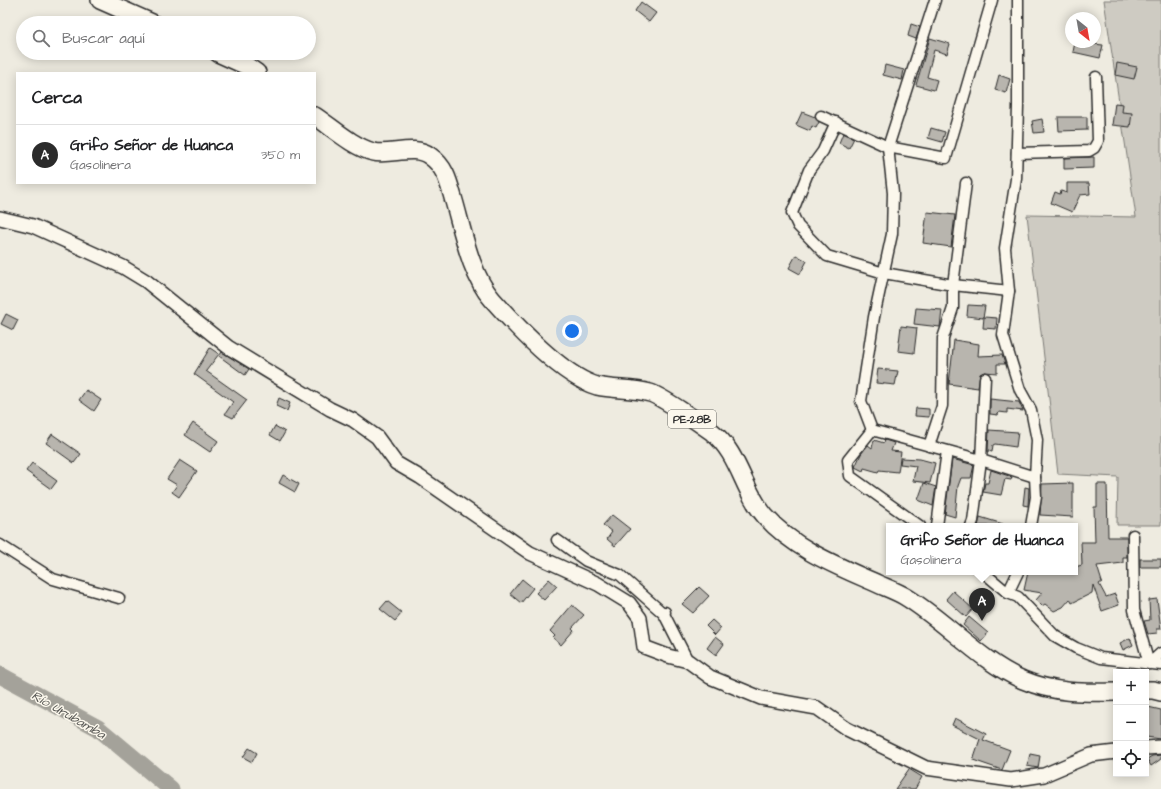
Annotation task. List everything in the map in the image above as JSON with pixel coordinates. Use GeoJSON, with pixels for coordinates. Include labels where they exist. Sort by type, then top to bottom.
{"type":"FeatureCollection","features":[{"type":"Feature","properties":{"kind":"highway"},"geometry":{"type":"LineString","coordinates":[[100,0],[136,16]]}},
{"type":"Feature","properties":{"kind":"highway"},"geometry":{"type":"LineString","coordinates":[[234,60],[256,72]]}},
{"type":"Feature","properties":{"kind":"highway","name":"PE-28B"},"geometry":{"type":"LineString","coordinates":[[316,117],[348,139],[374,152],[415,150],[430,155],[446,173],[482,287],[493,301],[534,343],[568,371],[596,386],[651,393],[712,432],[727,448],[764,515],[787,537],[811,552],[906,597],[996,665],[1022,679],[1057,690],[1080,693],[1113,692]]}},
{"type":"Feature","properties":{"kind":"highway"},"geometry":{"type":"LineString","coordinates":[[1149,690],[1161,692]]}},
{"type":"Feature","properties":{"kind":"street"},"geometry":{"type":"LineString","coordinates":[[872,430],[861,401],[874,317],[892,234],[893,193],[888,147],[935,0]]}},
{"type":"Feature","properties":{"kind":"street"},"geometry":{"type":"LineString","coordinates":[[821,116],[888,147],[946,158],[992,0]]}},
{"type":"Feature","properties":{"kind":"street"},"geometry":{"type":"LineString","coordinates":[[1018,0],[1016,179],[1005,248],[1009,291],[1003,335],[1020,390],[1031,410],[1037,440],[1035,478],[1036,497],[1032,523]]}},
{"type":"Feature","properties":{"kind":"street"},"geometry":{"type":"LineString","coordinates":[[1017,153],[1089,151],[1094,148],[1098,141],[1096,77]]}},
{"type":"Feature","properties":{"kind":"street"},"geometry":{"type":"LineString","coordinates":[[836,122],[823,151],[809,170],[792,214],[798,226],[826,256],[884,273],[953,285],[1009,291]]}},
{"type":"Feature","properties":{"kind":"street"},"geometry":{"type":"LineString","coordinates":[[929,446],[942,406],[943,338],[953,308],[953,285],[966,183]]}},
{"type":"Feature","properties":{"kind":"street"},"geometry":{"type":"LineString","coordinates":[[0,218],[33,226],[123,267],[146,281],[228,347],[330,409],[353,420],[377,437],[396,463],[420,477],[530,553],[598,584],[629,603],[640,618],[644,647],[688,662],[710,676],[762,698],[817,708],[847,729],[926,768],[1011,780],[1044,775],[1091,755],[1113,752]]}},
{"type":"Feature","properties":{"kind":"street"},"geometry":{"type":"LineString","coordinates":[[972,523],[981,460],[985,378]]}},
{"type":"Feature","properties":{"kind":"street"},"geometry":{"type":"LineString","coordinates":[[872,430],[981,460],[1035,478]]}},
{"type":"Feature","properties":{"kind":"street"},"geometry":{"type":"LineString","coordinates":[[872,430],[848,460],[850,476],[916,523]]}},
{"type":"Feature","properties":{"kind":"street"},"geometry":{"type":"LineString","coordinates":[[937,523],[947,451]]}},
{"type":"Feature","properties":{"kind":"street"},"geometry":{"type":"LineString","coordinates":[[1133,535],[1134,610],[1149,664]]}},
{"type":"Feature","properties":{"kind":"street"},"geometry":{"type":"LineString","coordinates":[[557,540],[586,561],[620,575],[665,613],[688,662]]}},
{"type":"Feature","properties":{"kind":"street"},"geometry":{"type":"LineString","coordinates":[[0,545],[53,579],[119,598]]}},
{"type":"Feature","properties":{"kind":"street"},"geometry":{"type":"LineString","coordinates":[[987,575],[1008,593],[1018,598],[1056,636],[1076,648],[1101,658],[1161,665]]}},
{"type":"Feature","properties":{"kind":"street"},"geometry":{"type":"LineString","coordinates":[[1008,593],[1017,575]]}},
{"type":"Feature","properties":{"kind":"street"},"geometry":{"type":"LineString","coordinates":[[1149,664],[1161,653]]}},
{"type":"Feature","properties":{"kind":"street"},"geometry":{"type":"LineString","coordinates":[[1149,748],[1161,747]]}},
{"type":"Feature","properties":{"kind":"shaded area"},"geometry":{"type":"Polygon","coordinates":[[[1104,0],[1161,0],[1161,525],[1117,525],[1118,477],[1058,474],[1027,215],[1136,217],[1104,0]]]}},
{"type":"Feature","properties":{"kind":"building"},"geometry":{"type":"Polygon","coordinates":[[[641,2],[656,13],[649,22],[635,11],[641,2]]]}},
{"type":"Feature","properties":{"kind":"building"},"geometry":{"type":"Polygon","coordinates":[[[911,24],[920,27],[916,39],[908,36],[911,24]]]}},
{"type":"Feature","properties":{"kind":"building"},"geometry":{"type":"Polygon","coordinates":[[[930,38],[950,44],[947,54],[934,50],[927,77],[937,80],[934,90],[916,85],[930,38]]]}},
{"type":"Feature","properties":{"kind":"building"},"geometry":{"type":"Polygon","coordinates":[[[1101,45],[1103,45],[1100,58],[1073,52],[1074,48],[1101,48],[1101,45]]]}},
{"type":"Feature","properties":{"kind":"building"},"geometry":{"type":"Polygon","coordinates":[[[1117,63],[1137,67],[1134,79],[1115,75],[1117,63]]]}},
{"type":"Feature","properties":{"kind":"building"},"geometry":{"type":"Polygon","coordinates":[[[885,65],[904,70],[902,80],[883,75],[885,65]]]}},
{"type":"Feature","properties":{"kind":"building"},"geometry":{"type":"Polygon","coordinates":[[[999,75],[1010,79],[1006,93],[995,90],[999,75]]]}},
{"type":"Feature","properties":{"kind":"building"},"geometry":{"type":"Polygon","coordinates":[[[1115,103],[1123,104],[1122,112],[1132,113],[1130,127],[1112,125],[1115,103]]]}},
{"type":"Feature","properties":{"kind":"building"},"geometry":{"type":"Polygon","coordinates":[[[802,112],[815,117],[819,122],[816,128],[812,126],[810,131],[796,125],[802,112]]]}},
{"type":"Feature","properties":{"kind":"building"},"geometry":{"type":"Polygon","coordinates":[[[1058,117],[1087,117],[1087,130],[1059,131],[1058,117]]]}},
{"type":"Feature","properties":{"kind":"building"},"geometry":{"type":"Polygon","coordinates":[[[1042,119],[1044,132],[1034,133],[1032,121],[1042,119]]]}},
{"type":"Feature","properties":{"kind":"building"},"geometry":{"type":"Polygon","coordinates":[[[931,128],[945,132],[942,142],[928,138],[931,128]]]}},
{"type":"Feature","properties":{"kind":"building"},"geometry":{"type":"Polygon","coordinates":[[[843,133],[854,138],[849,148],[839,143],[843,133]]]}},
{"type":"Feature","properties":{"kind":"building"},"geometry":{"type":"Polygon","coordinates":[[[1094,157],[1094,168],[1064,169],[1064,158],[1094,157]]]}},
{"type":"Feature","properties":{"kind":"building"},"geometry":{"type":"Polygon","coordinates":[[[1067,183],[1089,183],[1090,194],[1080,195],[1072,212],[1051,203],[1055,192],[1060,194],[1061,191],[1067,193],[1067,183]]]}},
{"type":"Feature","properties":{"kind":"building"},"geometry":{"type":"Polygon","coordinates":[[[927,212],[955,215],[951,247],[923,243],[927,212]]]}},
{"type":"Feature","properties":{"kind":"building"},"geometry":{"type":"Polygon","coordinates":[[[796,255],[807,261],[800,274],[789,268],[796,255]]]}},
{"type":"Feature","properties":{"kind":"building"},"geometry":{"type":"Polygon","coordinates":[[[968,305],[985,306],[983,318],[967,316],[968,305]]]}},
{"type":"Feature","properties":{"kind":"building"},"geometry":{"type":"Polygon","coordinates":[[[916,308],[942,310],[940,327],[914,324],[916,308]]]}},
{"type":"Feature","properties":{"kind":"building"},"geometry":{"type":"Polygon","coordinates":[[[6,314],[18,320],[13,330],[1,324],[6,314]]]}},
{"type":"Feature","properties":{"kind":"building"},"geometry":{"type":"Polygon","coordinates":[[[984,317],[997,318],[996,329],[983,328],[984,317]]]}},
{"type":"Feature","properties":{"kind":"building"},"geometry":{"type":"Polygon","coordinates":[[[901,326],[917,328],[914,353],[898,351],[901,326]]]}},
{"type":"Feature","properties":{"kind":"building"},"geometry":{"type":"Polygon","coordinates":[[[954,340],[979,344],[978,356],[1002,355],[1005,364],[997,364],[997,373],[985,372],[980,374],[978,388],[949,384],[954,340]]]}},
{"type":"Feature","properties":{"kind":"building"},"geometry":{"type":"Polygon","coordinates":[[[210,348],[219,354],[206,371],[247,400],[233,418],[225,414],[233,402],[194,374],[210,348]]]}},
{"type":"Feature","properties":{"kind":"building"},"geometry":{"type":"Polygon","coordinates":[[[222,352],[249,369],[245,375],[219,356],[222,352]]]}},
{"type":"Feature","properties":{"kind":"building"},"geometry":{"type":"Polygon","coordinates":[[[878,369],[898,371],[895,385],[876,383],[878,369]]]}},
{"type":"Feature","properties":{"kind":"building"},"geometry":{"type":"Polygon","coordinates":[[[86,390],[101,400],[94,411],[79,400],[86,390]]]}},
{"type":"Feature","properties":{"kind":"building"},"geometry":{"type":"Polygon","coordinates":[[[279,398],[290,403],[287,411],[276,406],[279,398]]]}},
{"type":"Feature","properties":{"kind":"building"},"geometry":{"type":"Polygon","coordinates":[[[990,399],[1019,402],[1023,411],[1007,409],[1007,413],[999,412],[998,415],[990,414],[990,399]]]}},
{"type":"Feature","properties":{"kind":"building"},"geometry":{"type":"Polygon","coordinates":[[[916,408],[929,409],[929,417],[915,416],[916,408]]]}},
{"type":"Feature","properties":{"kind":"building"},"geometry":{"type":"Polygon","coordinates":[[[193,423],[218,441],[210,452],[185,435],[193,423]]]}},
{"type":"Feature","properties":{"kind":"building"},"geometry":{"type":"Polygon","coordinates":[[[275,426],[285,432],[280,441],[270,435],[275,426]]]}},
{"type":"Feature","properties":{"kind":"building"},"geometry":{"type":"Polygon","coordinates":[[[989,430],[1018,432],[1016,447],[995,444],[993,445],[992,452],[988,451],[989,430]]]}},
{"type":"Feature","properties":{"kind":"building"},"geometry":{"type":"Polygon","coordinates":[[[52,434],[81,454],[74,463],[46,443],[52,434]]]}},
{"type":"Feature","properties":{"kind":"building"},"geometry":{"type":"Polygon","coordinates":[[[874,440],[884,443],[885,440],[894,443],[891,451],[901,452],[898,472],[879,470],[878,472],[864,468],[863,471],[855,467],[861,454],[868,445],[872,448],[874,440]]]}},
{"type":"Feature","properties":{"kind":"building"},"geometry":{"type":"Polygon","coordinates":[[[901,458],[920,459],[935,463],[930,483],[913,481],[916,466],[900,464],[901,458]]]}},
{"type":"Feature","properties":{"kind":"building"},"geometry":{"type":"Polygon","coordinates":[[[952,459],[974,465],[971,478],[961,478],[958,486],[955,517],[945,514],[952,459]]]}},
{"type":"Feature","properties":{"kind":"building"},"geometry":{"type":"Polygon","coordinates":[[[180,460],[197,471],[179,497],[172,492],[177,485],[167,479],[180,460]]]}},
{"type":"Feature","properties":{"kind":"building"},"geometry":{"type":"Polygon","coordinates":[[[32,463],[57,481],[51,489],[26,471],[32,463]]]}},
{"type":"Feature","properties":{"kind":"building"},"geometry":{"type":"Polygon","coordinates":[[[991,470],[1012,477],[1011,480],[1005,479],[1001,495],[983,492],[985,483],[988,483],[991,470]]]}},
{"type":"Feature","properties":{"kind":"building"},"geometry":{"type":"Polygon","coordinates":[[[283,475],[299,484],[295,492],[279,483],[283,475]]]}},
{"type":"Feature","properties":{"kind":"building"},"geometry":{"type":"Polygon","coordinates":[[[924,483],[936,487],[933,506],[918,500],[924,483]]]}},
{"type":"Feature","properties":{"kind":"building"},"geometry":{"type":"Polygon","coordinates":[[[1073,483],[1073,517],[1040,515],[1042,484],[1073,483]]]}},
{"type":"Feature","properties":{"kind":"building"},"geometry":{"type":"Polygon","coordinates":[[[1097,484],[1107,484],[1108,537],[1127,537],[1127,557],[1123,557],[1123,563],[1097,566],[1102,582],[1099,584],[1106,597],[1115,594],[1119,605],[1102,611],[1093,585],[1092,593],[1072,603],[1070,599],[1063,607],[1054,611],[1045,604],[1042,606],[1036,600],[1042,593],[1024,590],[1027,575],[1078,575],[1078,566],[1082,565],[1081,542],[1095,542],[1094,507],[1097,507],[1097,484]]]}},
{"type":"Feature","properties":{"kind":"building"},"geometry":{"type":"Polygon","coordinates":[[[1025,487],[1029,488],[1028,506],[1023,505],[1025,487]]]}},
{"type":"Feature","properties":{"kind":"building"},"geometry":{"type":"Polygon","coordinates":[[[612,515],[630,529],[615,546],[607,539],[612,532],[603,525],[612,515]]]}},
{"type":"Feature","properties":{"kind":"building"},"geometry":{"type":"Polygon","coordinates":[[[980,517],[1000,523],[979,523],[980,517]]]}},
{"type":"Feature","properties":{"kind":"building"},"geometry":{"type":"Polygon","coordinates":[[[1140,559],[1161,559],[1161,567],[1140,567],[1140,559]]]}},
{"type":"Feature","properties":{"kind":"building"},"geometry":{"type":"Polygon","coordinates":[[[522,579],[533,588],[521,603],[510,594],[522,579]]]}},
{"type":"Feature","properties":{"kind":"building"},"geometry":{"type":"Polygon","coordinates":[[[549,579],[557,586],[544,600],[536,593],[549,579]]]}},
{"type":"Feature","properties":{"kind":"building"},"geometry":{"type":"Polygon","coordinates":[[[699,587],[709,596],[693,613],[682,604],[699,587]]]}},
{"type":"Feature","properties":{"kind":"building"},"geometry":{"type":"Polygon","coordinates":[[[953,591],[973,609],[966,617],[946,599],[953,591]]]}},
{"type":"Feature","properties":{"kind":"building"},"geometry":{"type":"Polygon","coordinates":[[[1157,599],[1161,629],[1157,629],[1157,633],[1148,634],[1144,621],[1150,620],[1149,600],[1157,599]]]}},
{"type":"Feature","properties":{"kind":"building"},"geometry":{"type":"Polygon","coordinates":[[[387,601],[402,613],[395,621],[380,609],[387,601]]]}},
{"type":"Feature","properties":{"kind":"building"},"geometry":{"type":"Polygon","coordinates":[[[572,605],[584,615],[572,628],[574,630],[561,645],[553,638],[555,636],[550,631],[572,605]]]}},
{"type":"Feature","properties":{"kind":"building"},"geometry":{"type":"Polygon","coordinates":[[[969,617],[988,633],[981,641],[963,625],[969,617]]]}},
{"type":"Feature","properties":{"kind":"building"},"geometry":{"type":"Polygon","coordinates":[[[712,620],[721,628],[715,635],[706,626],[712,620]]]}},
{"type":"Feature","properties":{"kind":"building"},"geometry":{"type":"Polygon","coordinates":[[[715,637],[724,644],[716,655],[707,648],[715,637]]]}},
{"type":"Feature","properties":{"kind":"building"},"geometry":{"type":"Polygon","coordinates":[[[1130,638],[1133,645],[1123,650],[1120,643],[1130,638]]]}},
{"type":"Feature","properties":{"kind":"building"},"geometry":{"type":"Polygon","coordinates":[[[1149,707],[1161,710],[1161,739],[1149,737],[1149,707]]]}},
{"type":"Feature","properties":{"kind":"building"},"geometry":{"type":"Polygon","coordinates":[[[955,718],[986,734],[983,740],[1010,750],[1002,770],[973,760],[980,739],[952,725],[955,718]]]}},
{"type":"Feature","properties":{"kind":"building"},"geometry":{"type":"Polygon","coordinates":[[[249,748],[257,753],[252,762],[243,757],[249,748]]]}},
{"type":"Feature","properties":{"kind":"building"},"geometry":{"type":"Polygon","coordinates":[[[1030,754],[1040,756],[1038,768],[1027,766],[1030,754]]]}},
{"type":"Feature","properties":{"kind":"building"},"geometry":{"type":"Polygon","coordinates":[[[1161,755],[1161,759],[1151,766],[1149,758],[1161,755]]]}},
{"type":"Feature","properties":{"kind":"building"},"geometry":{"type":"Polygon","coordinates":[[[909,769],[922,777],[915,789],[895,789],[909,769]]]}},
{"type":"Feature","properties":{"kind":"waterway","name":"Río Urubamba"},"geometry":{"type":"LineString","coordinates":[[0,675],[98,728],[171,789]]}},
{"type":"Feature","properties":{"kind":"place","name":"Grifo Señor de Huanca"},"geometry":{"type":"Point","coordinates":[982,621]}}]}
